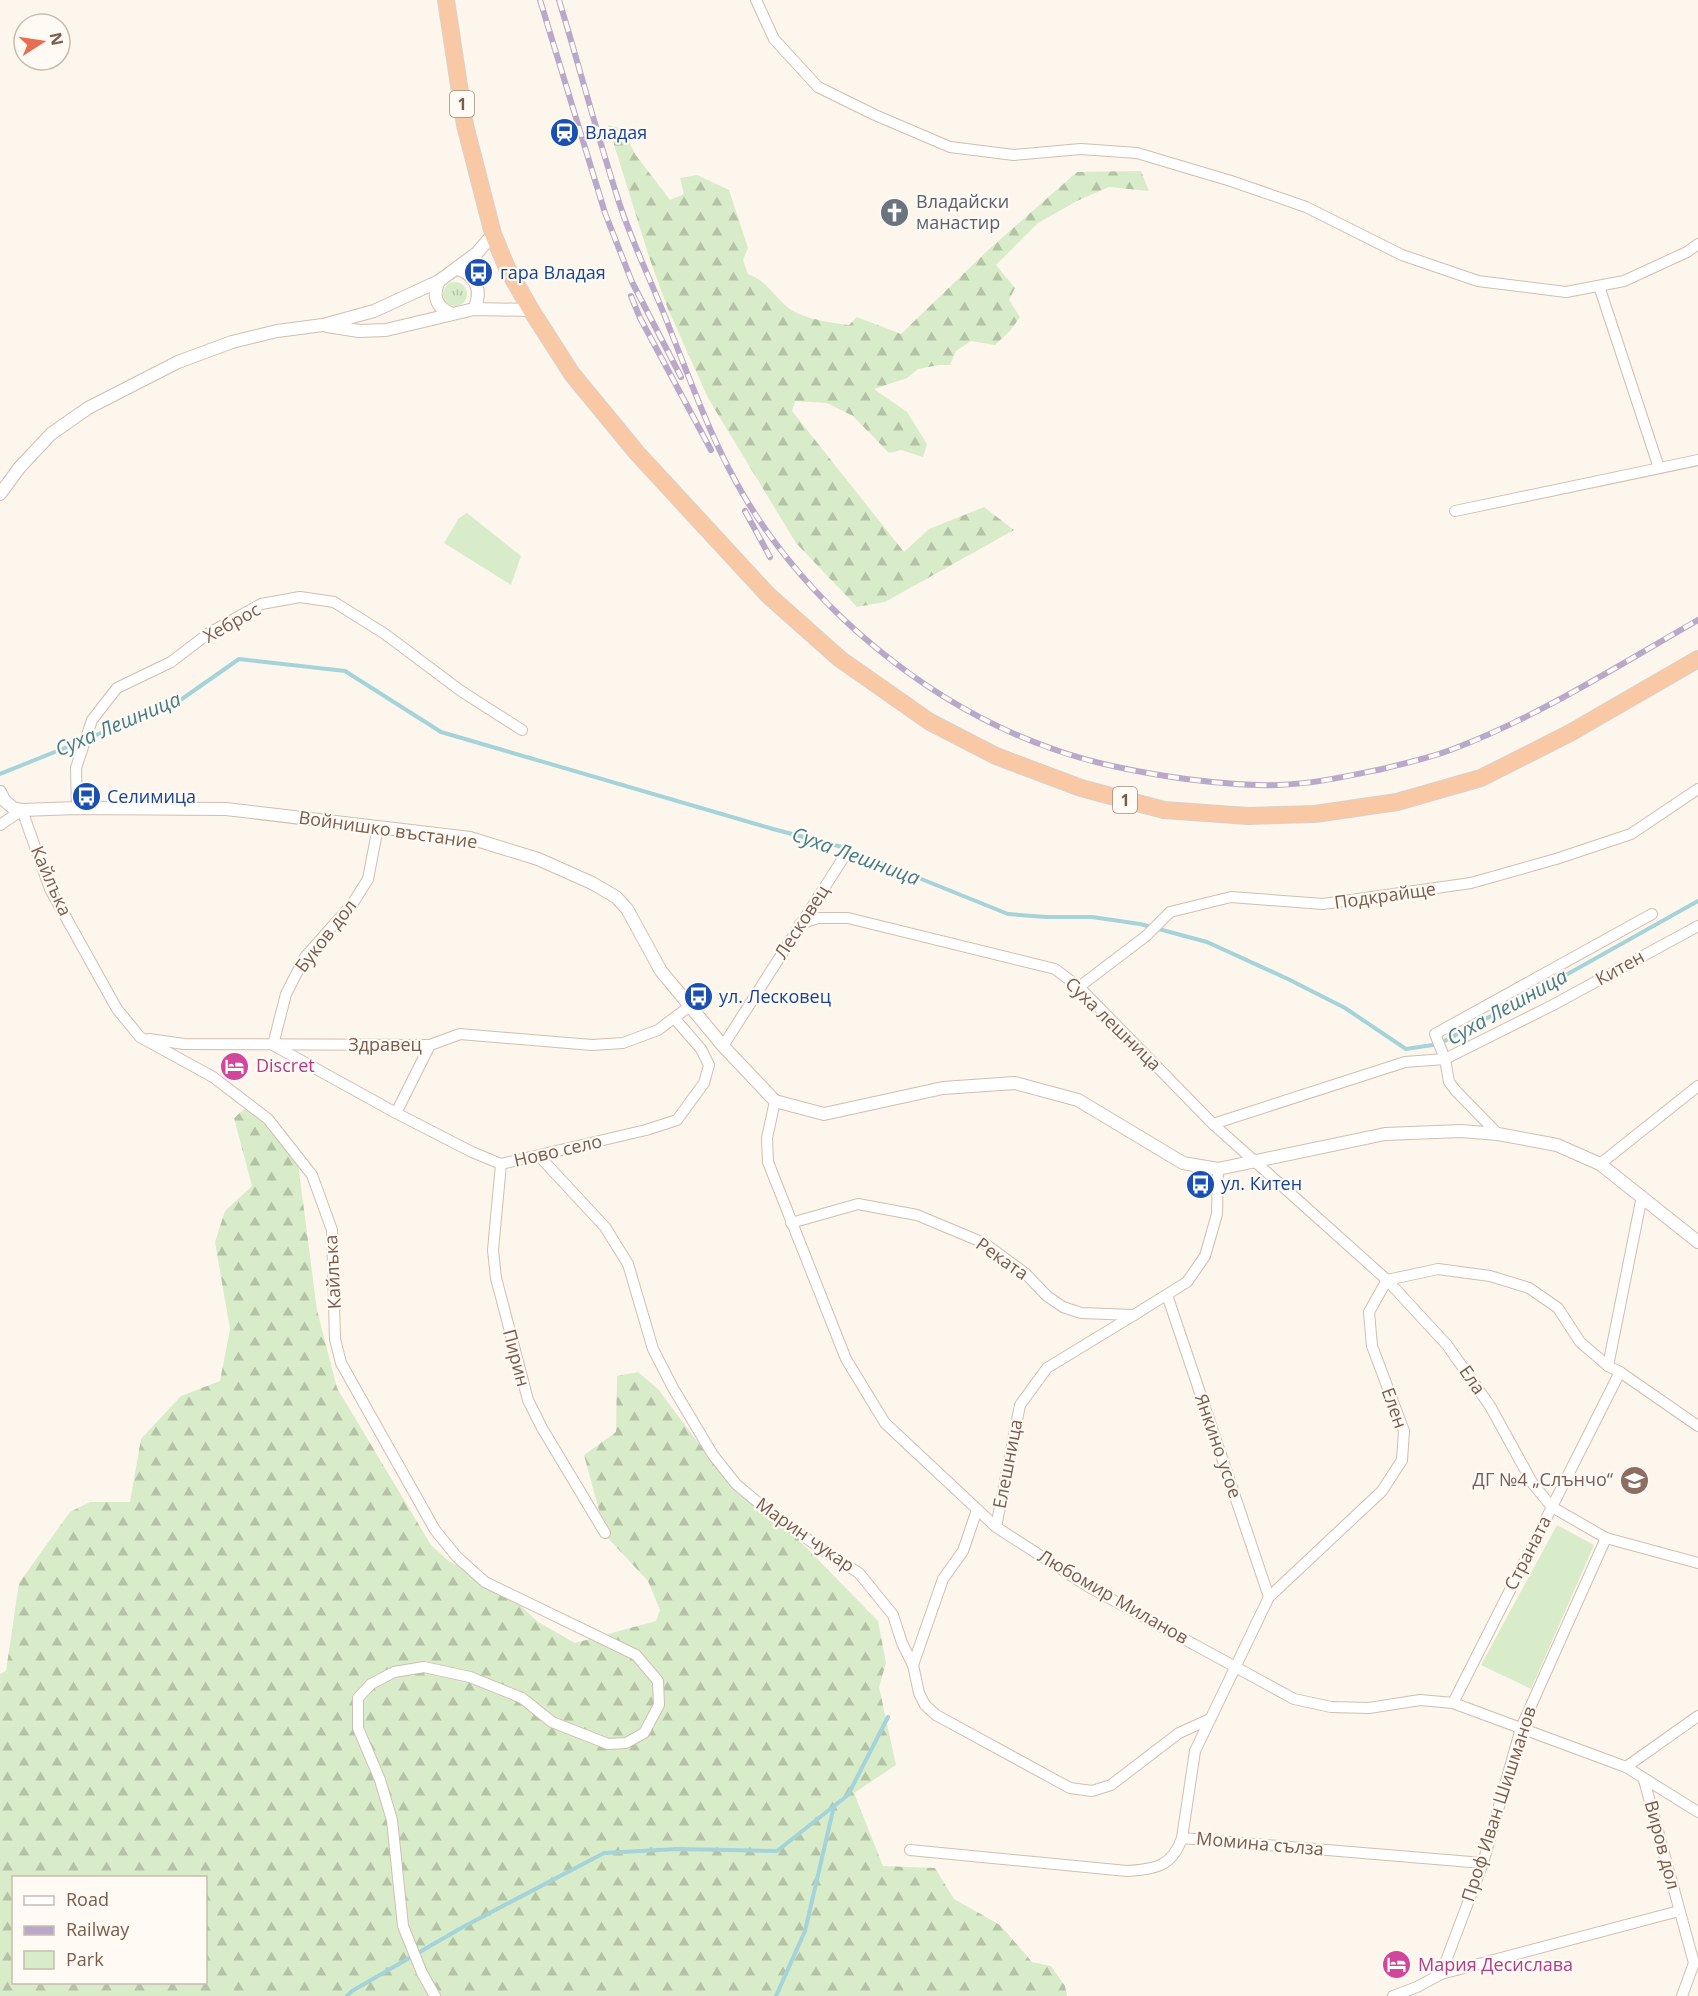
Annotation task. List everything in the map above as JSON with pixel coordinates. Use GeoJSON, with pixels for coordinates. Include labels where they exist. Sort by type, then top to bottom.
{"type":"FeatureCollection","features":[{"type":"Feature","properties":{"kind":"highway","name":"1"},"geometry":{"type":"LineString","coordinates":[[446,0],[465,125],[493,234],[507,268],[572,374],[637,453],[768,595],[840,659],[930,722],[996,756],[1081,788],[1164,810],[1248,816],[1315,814],[1397,802],[1481,778],[1570,733],[1698,658]]}},
{"type":"Feature","properties":{"kind":"street"},"geometry":{"type":"LineString","coordinates":[[756,0],[774,39],[818,87],[874,115],[950,147],[1014,155],[1081,149],[1137,153],[1231,181],[1306,207],[1402,255],[1478,281],[1566,292],[1624,281],[1687,252],[1698,244]]}},
{"type":"Feature","properties":{"kind":"street"},"geometry":{"type":"LineString","coordinates":[[0,494],[20,467],[51,434],[88,408],[178,362],[232,342],[277,331],[323,325],[374,311],[439,281],[458,269],[477,253],[493,234]]}},
{"type":"Feature","properties":{"kind":"street"},"geometry":{"type":"LineString","coordinates":[[458,269],[472,277],[477,284],[478,293],[474,309]]}},
{"type":"Feature","properties":{"kind":"street"},"geometry":{"type":"LineString","coordinates":[[439,281],[435,292],[436,300],[450,313]]}},
{"type":"Feature","properties":{"kind":"street"},"geometry":{"type":"LineString","coordinates":[[1599,286],[1659,468]]}},
{"type":"Feature","properties":{"kind":"street"},"geometry":{"type":"LineString","coordinates":[[323,325],[359,331],[386,330],[474,309],[531,310]]}},
{"type":"Feature","properties":{"kind":"street"},"geometry":{"type":"LineString","coordinates":[[1455,511],[1698,460]]}},
{"type":"Feature","properties":{"kind":"street","name":"Хеброс"},"geometry":{"type":"LineString","coordinates":[[77,808],[76,768],[92,720],[117,688],[171,662],[209,633],[261,604],[300,597],[334,602],[385,634],[461,691],[522,730]]}},
{"type":"Feature","properties":{"kind":"street","name":"Подкрайще"},"geometry":{"type":"LineString","coordinates":[[1079,987],[1146,936],[1170,912],[1231,897],[1323,904],[1471,883],[1632,834],[1698,789]]}},
{"type":"Feature","properties":{"kind":"street"},"geometry":{"type":"LineString","coordinates":[[0,792],[4,800],[13,808],[22,810]]}},
{"type":"Feature","properties":{"kind":"street","name":"Войнишко въстание"},"geometry":{"type":"LineString","coordinates":[[22,810],[226,809],[470,838],[538,859],[604,889],[616,897],[627,909],[661,971],[723,1046],[775,1101]]}},
{"type":"Feature","properties":{"kind":"street"},"geometry":{"type":"LineString","coordinates":[[0,825],[22,810]]}},
{"type":"Feature","properties":{"kind":"street","name":"Кайлъка"},"geometry":{"type":"LineString","coordinates":[[22,810],[50,889],[117,1009],[140,1037],[213,1077],[268,1119],[312,1175],[332,1230],[335,1339],[341,1363],[435,1530],[457,1557],[485,1582],[636,1655],[658,1680],[659,1705],[644,1733],[626,1743],[608,1744],[552,1722],[522,1698],[470,1677],[424,1667],[394,1672],[372,1684],[358,1698],[358,1728],[380,1780],[392,1820],[403,1926],[435,1996]]}},
{"type":"Feature","properties":{"kind":"street","name":"Буков дол"},"geometry":{"type":"LineString","coordinates":[[273,1045],[286,994],[305,957],[353,903],[368,879],[378,827]]}},
{"type":"Feature","properties":{"kind":"street","name":"Лесковец"},"geometry":{"type":"LineString","coordinates":[[723,1046],[842,860]]}},
{"type":"Feature","properties":{"kind":"street"},"geometry":{"type":"LineString","coordinates":[[1498,1134],[1449,1082],[1445,1059],[1435,1035],[1652,914]]}},
{"type":"Feature","properties":{"kind":"street","name":"Суха лешница"},"geometry":{"type":"LineString","coordinates":[[800,924],[818,918],[848,918],[1055,969],[1079,987],[1213,1124],[1257,1162]]}},
{"type":"Feature","properties":{"kind":"street","name":"Китен"},"geometry":{"type":"LineString","coordinates":[[1213,1124],[1405,1062],[1445,1059],[1698,926]]}},
{"type":"Feature","properties":{"kind":"street","name":"Здравец"},"geometry":{"type":"LineString","coordinates":[[140,1037],[184,1044],[430,1045],[460,1034],[592,1045],[623,1043],[658,1030],[690,1006]]}},
{"type":"Feature","properties":{"kind":"street","name":"Ново село"},"geometry":{"type":"LineString","coordinates":[[273,1045],[396,1113],[472,1152],[501,1164],[646,1130],[677,1120],[704,1083],[709,1065],[701,1048],[675,1019]]}},
{"type":"Feature","properties":{"kind":"street"},"geometry":{"type":"LineString","coordinates":[[396,1113],[430,1045]]}},
{"type":"Feature","properties":{"kind":"street"},"geometry":{"type":"LineString","coordinates":[[775,1101],[824,1114],[943,1088],[1015,1083],[1078,1100],[1183,1163],[1218,1169],[1385,1134],[1461,1131],[1498,1134],[1557,1145],[1600,1164],[1698,1242]]}},
{"type":"Feature","properties":{"kind":"street"},"geometry":{"type":"LineString","coordinates":[[1600,1164],[1698,1086]]}},
{"type":"Feature","properties":{"kind":"street","name":"Любомир Миланов"},"geometry":{"type":"LineString","coordinates":[[775,1101],[767,1138],[768,1162],[846,1359],[885,1423],[996,1527],[1089,1587],[1294,1699],[1331,1707],[1369,1708],[1420,1700],[1453,1703],[1626,1767],[1698,1812]]}},
{"type":"Feature","properties":{"kind":"street","name":"Марин чукар"},"geometry":{"type":"LineString","coordinates":[[540,1156],[605,1227],[628,1264],[653,1349],[713,1455],[736,1484],[761,1505],[824,1551],[859,1573],[893,1615],[902,1643],[913,1665],[919,1693],[925,1705],[936,1715],[1070,1788],[1092,1791],[1111,1785],[1179,1733],[1210,1719]]}},
{"type":"Feature","properties":{"kind":"street","name":"Ела"},"geometry":{"type":"LineString","coordinates":[[1257,1162],[1387,1280],[1447,1345],[1490,1406],[1533,1484],[1552,1507],[1606,1539],[1698,1563]]}},
{"type":"Feature","properties":{"kind":"street","name":"Пирин"},"geometry":{"type":"LineString","coordinates":[[501,1164],[493,1250],[496,1278],[528,1401],[604,1533]]}},
{"type":"Feature","properties":{"kind":"street"},"geometry":{"type":"LineString","coordinates":[[1134,1315],[1187,1282],[1205,1256],[1217,1214],[1218,1169]]}},
{"type":"Feature","properties":{"kind":"street"},"geometry":{"type":"LineString","coordinates":[[1608,1366],[1642,1196]]}},
{"type":"Feature","properties":{"kind":"street","name":"Реката"},"geometry":{"type":"LineString","coordinates":[[791,1223],[858,1204],[917,1215],[984,1243],[1025,1273],[1047,1296],[1063,1307],[1081,1313],[1134,1315]]}},
{"type":"Feature","properties":{"kind":"street"},"geometry":{"type":"LineString","coordinates":[[1387,1280],[1438,1269],[1490,1276],[1529,1288],[1558,1308],[1580,1342],[1608,1366],[1698,1426]]}},
{"type":"Feature","properties":{"kind":"street","name":"Елен"},"geometry":{"type":"LineString","coordinates":[[1182,1838],[1195,1751],[1269,1597],[1382,1491],[1402,1460],[1404,1431],[1372,1346],[1369,1312],[1387,1280]]}},
{"type":"Feature","properties":{"kind":"street","name":"Янкино усое"},"geometry":{"type":"LineString","coordinates":[[1167,1295],[1269,1597]]}},
{"type":"Feature","properties":{"kind":"street","name":"Елешница"},"geometry":{"type":"LineString","coordinates":[[996,1527],[1020,1406],[1047,1368],[1134,1315]]}},
{"type":"Feature","properties":{"kind":"street","name":"Страната"},"geometry":{"type":"LineString","coordinates":[[1453,1703],[1620,1372]]}},
{"type":"Feature","properties":{"kind":"street"},"geometry":{"type":"LineString","coordinates":[[913,1665],[943,1580],[963,1551],[977,1510]]}},
{"type":"Feature","properties":{"kind":"street","name":"Проф Иван Шишманов"},"geometry":{"type":"LineString","coordinates":[[1441,1974],[1483,1863],[1521,1728],[1606,1539]]}},
{"type":"Feature","properties":{"kind":"street"},"geometry":{"type":"LineString","coordinates":[[1626,1767],[1698,1716]]}},
{"type":"Feature","properties":{"kind":"street","name":"Виров дол"},"geometry":{"type":"LineString","coordinates":[[1644,1780],[1694,1963],[1682,1996]]}},
{"type":"Feature","properties":{"kind":"street","name":"Момина сълза"},"geometry":{"type":"LineString","coordinates":[[910,1850],[1127,1872],[1152,1869],[1166,1862],[1177,1851],[1182,1838],[1483,1863]]}},
{"type":"Feature","properties":{"kind":"street"},"geometry":{"type":"LineString","coordinates":[[1393,1996],[1421,1992],[1441,1974],[1679,1911]]}},
{"type":"Feature","properties":{"kind":"green space"},"geometry":{"type":"Polygon","coordinates":[[[608,125],[623,129],[635,154],[670,200],[684,194],[680,178],[697,175],[729,190],[748,248],[743,260],[748,274],[762,282],[789,308],[821,321],[849,325],[857,317],[901,334],[987,251],[1077,172],[1141,171],[1149,191],[1109,187],[1079,200],[1038,223],[996,265],[1015,288],[1009,300],[1020,317],[1010,331],[995,345],[971,341],[956,351],[950,365],[918,369],[907,378],[874,389],[907,412],[927,444],[923,457],[901,450],[889,453],[853,416],[827,403],[795,401],[792,411],[904,552],[929,529],[984,507],[1014,530],[885,602],[857,607],[796,543],[708,398],[668,309],[649,257],[608,125]]]}},
{"type":"Feature","properties":{"kind":"green space"},"geometry":{"type":"Polygon","coordinates":[[[450,282],[460,282],[467,289],[467,299],[460,306],[450,306],[443,299],[443,289],[450,282]]]}},
{"type":"Feature","properties":{"kind":"green space"},"geometry":{"type":"Polygon","coordinates":[[[467,513],[521,556],[511,585],[444,543],[459,518],[467,513]]]}},
{"type":"Feature","properties":{"kind":"green space"},"geometry":{"type":"Polygon","coordinates":[[[249,1105],[297,1156],[317,1310],[337,1388],[431,1545],[450,1562],[495,1582],[538,1622],[575,1643],[656,1621],[660,1610],[648,1581],[606,1536],[584,1455],[616,1432],[617,1376],[638,1372],[658,1389],[729,1484],[792,1533],[878,1621],[886,1663],[879,1687],[896,1765],[854,1793],[883,1866],[935,1868],[954,1899],[1000,1925],[1032,1962],[1051,1966],[1065,1986],[1067,1996],[0,1996],[0,1674],[6,1671],[19,1583],[70,1512],[90,1502],[130,1502],[141,1439],[181,1396],[220,1381],[230,1329],[215,1242],[225,1211],[252,1186],[234,1118],[249,1105]]]}},
{"type":"Feature","properties":{"kind":"green space"},"geometry":{"type":"Polygon","coordinates":[[[1557,1525],[1594,1545],[1531,1689],[1481,1665],[1557,1525]]]}},
{"type":"Feature","properties":{"kind":"waterway","name":"Суха Лешница"},"geometry":{"type":"LineString","coordinates":[[89,738],[179,701],[239,659],[345,671],[441,732],[842,847],[1008,914],[1092,917],[1140,924],[1207,942],[1345,1008],[1406,1049],[1439,1044],[1698,901]]}},
{"type":"Feature","properties":{"kind":"waterway","name":"Суха Лешница"},"geometry":{"type":"LineString","coordinates":[[0,774],[82,741]]}},
{"type":"Feature","properties":{"kind":"waterway"},"geometry":{"type":"LineString","coordinates":[[347,1996],[463,1927],[604,1853],[677,1849],[777,1851],[848,1795],[888,1717]]}},
{"type":"Feature","properties":{"kind":"waterway"},"geometry":{"type":"LineString","coordinates":[[776,1996],[805,1931],[834,1806]]}},
{"type":"Feature","properties":{"kind":"railway"},"geometry":{"type":"LineString","coordinates":[[540,0],[605,213],[632,282],[681,377]]}},
{"type":"Feature","properties":{"kind":"railway"},"geometry":{"type":"LineString","coordinates":[[559,0],[609,172],[629,230],[704,415],[744,496],[771,538],[803,577],[839,614],[877,649],[918,680],[962,707],[1007,730],[1053,749],[1112,766],[1172,777],[1225,783],[1265,785],[1304,783],[1418,760],[1485,736],[1547,706],[1698,620]]}},
{"type":"Feature","properties":{"kind":"railway"},"geometry":{"type":"LineString","coordinates":[[631,296],[640,318],[711,450]]}},
{"type":"Feature","properties":{"kind":"railway"},"geometry":{"type":"LineString","coordinates":[[745,511],[770,557]]}},
{"type":"Feature","properties":{"kind":"place","name":"Владая"},"geometry":{"type":"Point","coordinates":[564,133]}},
{"type":"Feature","properties":{"kind":"place","name":"Владайски манастир"},"geometry":{"type":"Point","coordinates":[895,212]}},
{"type":"Feature","properties":{"kind":"place","name":"гара Владая"},"geometry":{"type":"Point","coordinates":[479,273]}},
{"type":"Feature","properties":{"kind":"place","name":"Селимица"},"geometry":{"type":"Point","coordinates":[86,797]}},
{"type":"Feature","properties":{"kind":"place","name":"ул. Лесковец"},"geometry":{"type":"Point","coordinates":[698,997]}},
{"type":"Feature","properties":{"kind":"place","name":"Discret"},"geometry":{"type":"Point","coordinates":[235,1066]}},
{"type":"Feature","properties":{"kind":"place","name":"ул. Китен"},"geometry":{"type":"Point","coordinates":[1200,1184]}},
{"type":"Feature","properties":{"kind":"place","name":"ДГ №4 „Слънчо“"},"geometry":{"type":"Point","coordinates":[1634,1480]}},
{"type":"Feature","properties":{"kind":"place","name":"Мария Десислава"},"geometry":{"type":"Point","coordinates":[1397,1965]}}]}
